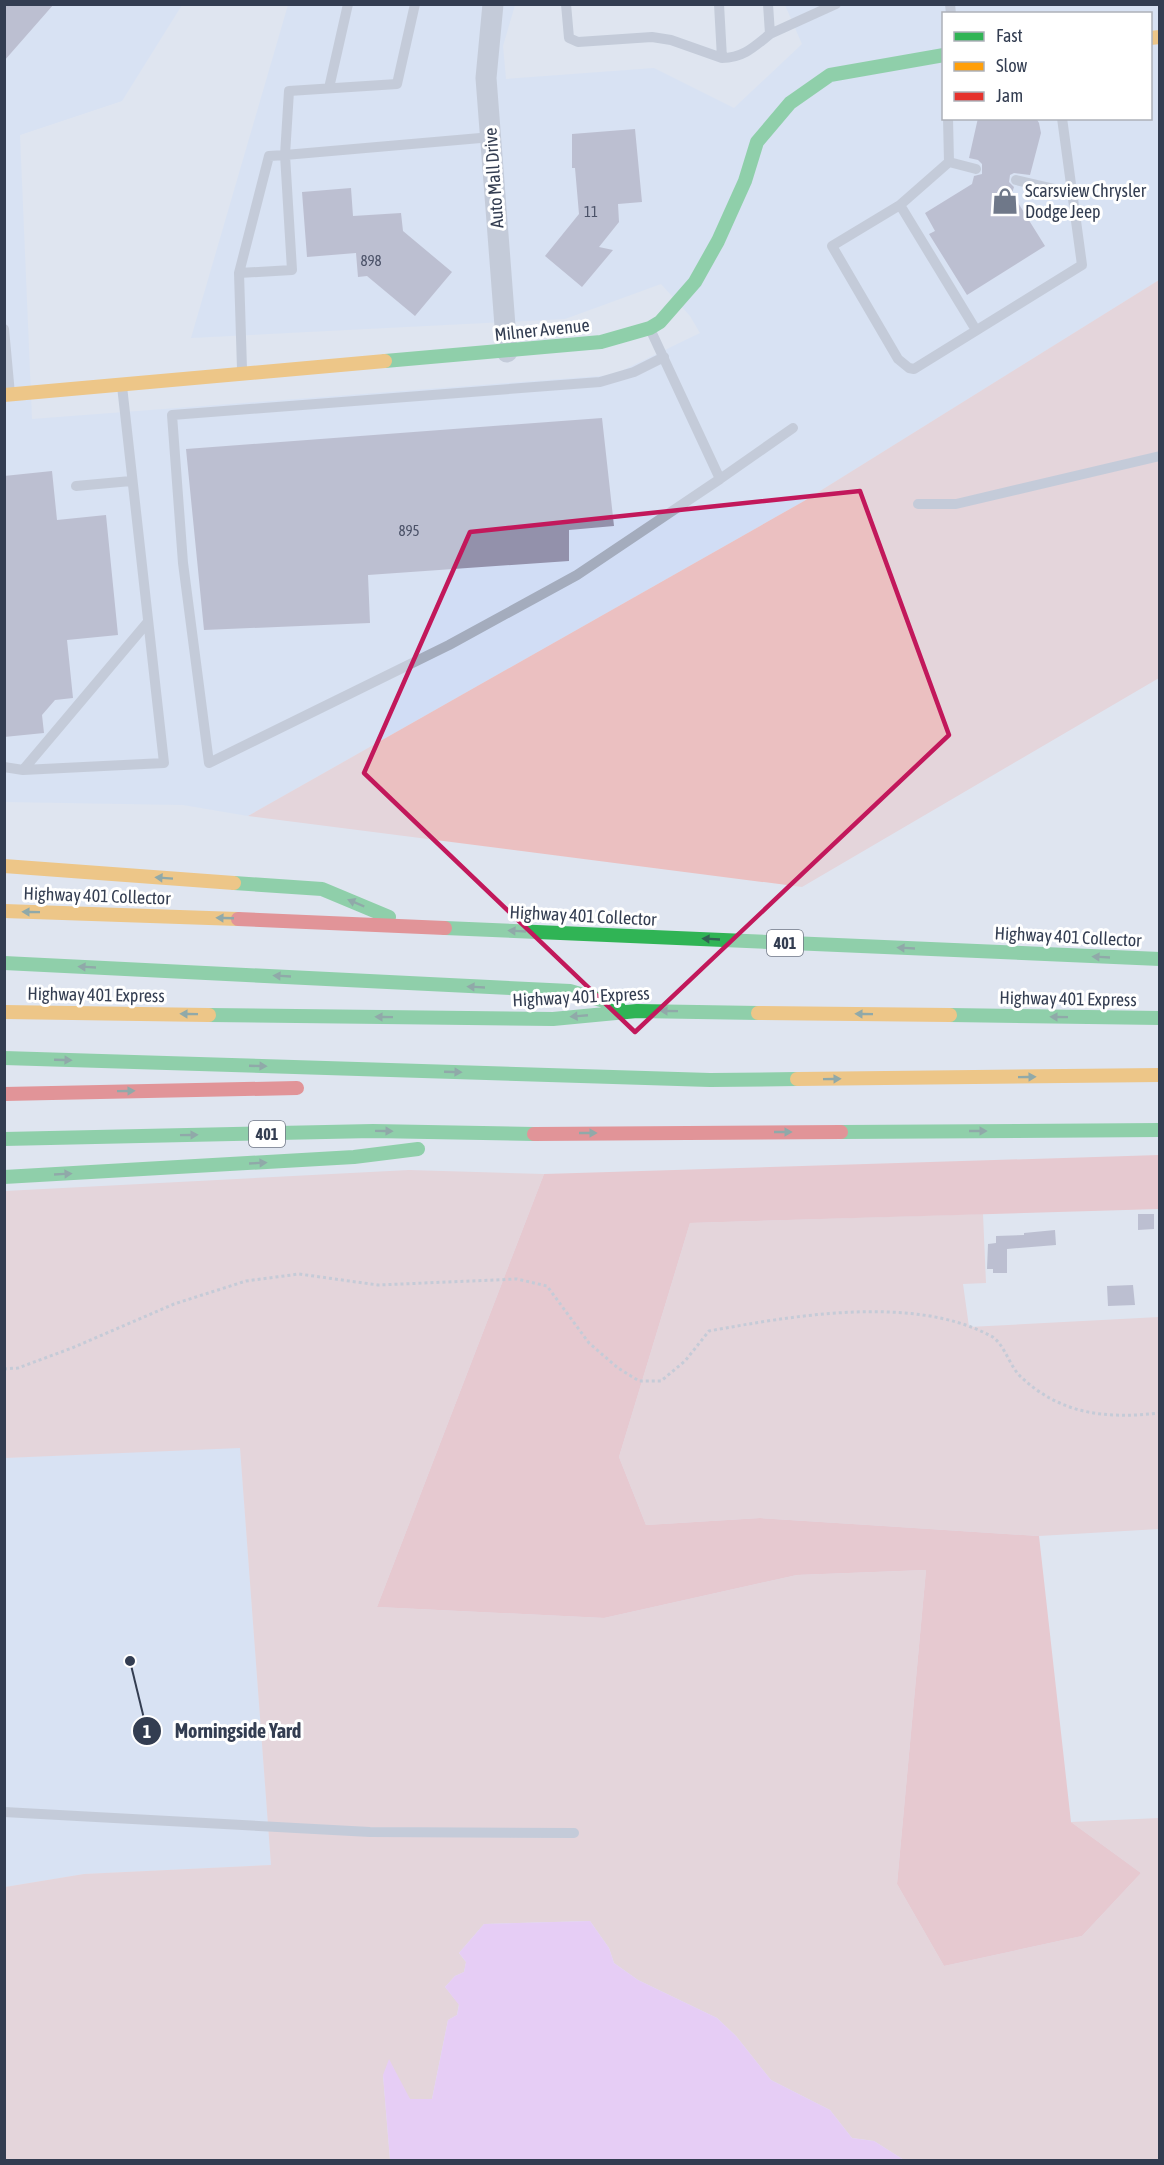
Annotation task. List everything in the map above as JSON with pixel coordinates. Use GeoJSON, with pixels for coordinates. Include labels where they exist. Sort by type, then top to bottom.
{"type":"FeatureCollection","features":[{"type":"Feature","properties":{"kind":"main road","name":"Milner Avenue"},"geometry":{"type":"LineString","coordinates":[[8,394],[243,372],[507,352],[601,342],[650,328],[660,322],[695,282],[718,241],[746,181],[757,142],[790,103],[830,75],[942,55]]}},
{"type":"Feature","properties":{"kind":"main road"},"geometry":{"type":"LineString","coordinates":[[4,866],[322,889],[410,926]]}},
{"type":"Feature","properties":{"kind":"main road","name":"Highway 401 Collector"},"geometry":{"type":"LineString","coordinates":[[4,911],[410,926],[1160,959]]}},
{"type":"Feature","properties":{"kind":"main road"},"geometry":{"type":"LineString","coordinates":[[4,963],[570,992],[637,1011]]}},
{"type":"Feature","properties":{"kind":"main road","name":"Highway 401 Express"},"geometry":{"type":"LineString","coordinates":[[4,1012],[553,1019],[637,1011],[1160,1018]]}},
{"type":"Feature","properties":{"kind":"main road"},"geometry":{"type":"LineString","coordinates":[[4,1058],[710,1080]]}},
{"type":"Feature","properties":{"kind":"main road"},"geometry":{"type":"LineString","coordinates":[[423,1086],[1160,1075]]}},
{"type":"Feature","properties":{"kind":"main road"},"geometry":{"type":"LineString","coordinates":[[4,1094],[316,1088]]}},
{"type":"Feature","properties":{"kind":"main road","name":"401"},"geometry":{"type":"LineString","coordinates":[[4,1139],[373,1131],[530,1134],[1160,1130]]}},
{"type":"Feature","properties":{"kind":"main road"},"geometry":{"type":"LineString","coordinates":[[4,1177],[354,1157],[530,1134]]}},
{"type":"Feature","properties":{"kind":"street","name":"Auto Mall Drive"},"geometry":{"type":"LineString","coordinates":[[493,4],[486,78],[507,352]]}},
{"type":"Feature","properties":{"kind":"lane"},"geometry":{"type":"LineString","coordinates":[[329,88],[348,4]]}},
{"type":"Feature","properties":{"kind":"lane"},"geometry":{"type":"LineString","coordinates":[[238,273],[292,270],[285,155],[289,91],[398,84],[415,4]]}},
{"type":"Feature","properties":{"kind":"lane"},"geometry":{"type":"LineString","coordinates":[[566,4],[569,38],[578,42],[652,37],[671,40],[722,58],[736,58],[745,54],[770,34],[811,9],[836,4]]}},
{"type":"Feature","properties":{"kind":"lane"},"geometry":{"type":"LineString","coordinates":[[720,4],[722,58]]}},
{"type":"Feature","properties":{"kind":"lane"},"geometry":{"type":"LineString","coordinates":[[768,4],[770,34]]}},
{"type":"Feature","properties":{"kind":"lane"},"geometry":{"type":"LineString","coordinates":[[948,120],[949,162],[900,206],[832,246],[898,359],[909,368],[914,369],[1082,265],[1062,120]]}},
{"type":"Feature","properties":{"kind":"lane"},"geometry":{"type":"LineString","coordinates":[[243,372],[238,273],[269,156],[492,137]]}},
{"type":"Feature","properties":{"kind":"lane"},"geometry":{"type":"LineString","coordinates":[[949,162],[976,169]]}},
{"type":"Feature","properties":{"kind":"lane"},"geometry":{"type":"LineString","coordinates":[[1016,180],[1072,193]]}},
{"type":"Feature","properties":{"kind":"lane"},"geometry":{"type":"LineString","coordinates":[[900,206],[976,330]]}},
{"type":"Feature","properties":{"kind":"lane"},"geometry":{"type":"LineString","coordinates":[[650,328],[720,479]]}},
{"type":"Feature","properties":{"kind":"lane"},"geometry":{"type":"LineString","coordinates":[[4,329],[8,394]]}},
{"type":"Feature","properties":{"kind":"lane"},"geometry":{"type":"LineString","coordinates":[[664,357],[634,372],[600,382],[172,415],[183,563],[210,763],[449,645],[577,576],[793,428]]}},
{"type":"Feature","properties":{"kind":"lane"},"geometry":{"type":"LineString","coordinates":[[4,767],[23,770],[164,763],[122,384]]}},
{"type":"Feature","properties":{"kind":"lane"},"geometry":{"type":"LineString","coordinates":[[918,504],[957,504],[1160,456]]}},
{"type":"Feature","properties":{"kind":"lane"},"geometry":{"type":"LineString","coordinates":[[76,486],[131,481]]}},
{"type":"Feature","properties":{"kind":"lane"},"geometry":{"type":"LineString","coordinates":[[23,770],[147,623]]}},
{"type":"Feature","properties":{"kind":"lane"},"geometry":{"type":"LineString","coordinates":[[4,1812],[370,1832],[574,1833]]}},
{"type":"Feature","properties":{"kind":"path"},"geometry":{"type":"LineString","coordinates":[[4,1369],[18,1368],[72,1348],[174,1304],[246,1281],[300,1274],[378,1285],[517,1279],[547,1286],[589,1343],[618,1368],[639,1381],[661,1381],[685,1361],[709,1331],[820,1312],[885,1313],[942,1318],[993,1337],[1020,1375],[1061,1405],[1101,1416],[1160,1413]]}},
{"type":"Feature","properties":{"kind":"highlighted area"},"geometry":{"type":"Polygon","coordinates":[[[860,491],[949,735],[635,1032],[364,773],[470,532],[860,491]]]}},
{"type":"Feature","properties":{"kind":"shaded area"},"geometry":{"type":"Polygon","coordinates":[[[5,5],[182,5],[122,101],[20,135],[32,419],[613,375],[700,333],[690,316],[661,284],[565,319],[191,338],[288,5],[515,5],[503,46],[506,79],[654,68],[734,108],[802,44],[785,5],[1159,5],[1159,280],[804,501],[248,816],[183,805],[5,802],[5,5]]]}},
{"type":"Feature","properties":{"kind":"shaded area"},"geometry":{"type":"Polygon","coordinates":[[[1159,280],[1159,678],[802,887],[248,816],[804,501],[1159,280]]]}},
{"type":"Feature","properties":{"kind":"shaded area"},"geometry":{"type":"Polygon","coordinates":[[[1159,1155],[1159,1209],[690,1223],[619,1457],[646,1525],[760,1518],[1039,1536],[1071,1822],[1141,1873],[1082,1936],[944,1966],[897,1884],[926,1570],[797,1575],[604,1618],[377,1607],[544,1174],[1159,1155]]]}},
{"type":"Feature","properties":{"kind":"shaded area"},"geometry":{"type":"Polygon","coordinates":[[[409,1170],[544,1174],[377,1607],[604,1618],[797,1575],[926,1570],[897,1884],[944,1966],[1082,1936],[1141,1873],[1071,1822],[1159,1818],[1159,2160],[904,2160],[874,2141],[852,2138],[830,2110],[771,2080],[736,2036],[717,2018],[638,1980],[614,1963],[609,1948],[590,1921],[484,1924],[459,1953],[466,1962],[464,1972],[455,1976],[445,1987],[459,2004],[457,2015],[448,2020],[432,2099],[410,2099],[383,2075],[390,2160],[5,2160],[5,1887],[84,1874],[271,1865],[240,1448],[5,1458],[5,1191],[409,1170]]]}},
{"type":"Feature","properties":{"kind":"shaded area"},"geometry":{"type":"Polygon","coordinates":[[[983,1214],[986,1283],[963,1284],[969,1327],[1159,1317],[1159,1529],[1039,1536],[760,1518],[646,1525],[619,1457],[690,1223],[983,1214]]]}},
{"type":"Feature","properties":{"kind":"shaded area"},"geometry":{"type":"Polygon","coordinates":[[[240,1447],[271,1865],[84,1874],[5,1887],[4,1458],[240,1447]]]}},
{"type":"Feature","properties":{"kind":"shaded area"},"geometry":{"type":"Polygon","coordinates":[[[590,1921],[609,1948],[614,1963],[638,1980],[717,2018],[736,2036],[771,2080],[830,2110],[852,2138],[874,2141],[904,2160],[390,2160],[383,2075],[389,2059],[410,2099],[432,2099],[448,2020],[457,2015],[459,2005],[445,1987],[455,1976],[464,1972],[466,1962],[459,1953],[484,1924],[590,1921]]]}},
{"type":"Feature","properties":{"kind":"building"},"geometry":{"type":"Polygon","coordinates":[[[4,4],[54,4],[4,61],[4,4]]]}},
{"type":"Feature","properties":{"kind":"building"},"geometry":{"type":"Polygon","coordinates":[[[978,120],[1037,120],[1039,123],[1041,133],[1030,175],[1014,173],[1010,175],[1009,182],[1014,187],[1012,193],[1045,246],[967,295],[929,234],[935,231],[925,213],[972,184],[974,176],[982,174],[982,164],[978,160],[969,158],[978,120]]]}},
{"type":"Feature","properties":{"kind":"building"},"geometry":{"type":"Polygon","coordinates":[[[635,129],[642,202],[618,204],[619,222],[599,247],[613,250],[582,287],[545,256],[579,214],[575,168],[572,168],[572,134],[635,129]]]}},
{"type":"Feature","properties":{"kind":"building"},"geometry":{"type":"Polygon","coordinates":[[[351,188],[353,216],[401,213],[403,231],[452,272],[415,316],[367,276],[358,277],[356,253],[307,257],[302,192],[351,188]]]}},
{"type":"Feature","properties":{"kind":"building"},"geometry":{"type":"Polygon","coordinates":[[[602,418],[614,526],[569,530],[569,561],[368,575],[370,623],[204,630],[186,449],[602,418]]]}},
{"type":"Feature","properties":{"kind":"building"},"geometry":{"type":"Polygon","coordinates":[[[52,471],[57,520],[106,515],[118,635],[67,640],[73,698],[55,700],[42,715],[44,733],[4,737],[4,476],[52,471]]]}},
{"type":"Feature","properties":{"kind":"building"},"geometry":{"type":"Polygon","coordinates":[[[1138,1214],[1154,1214],[1154,1229],[1138,1230],[1138,1214]]]}},
{"type":"Feature","properties":{"kind":"building"},"geometry":{"type":"Polygon","coordinates":[[[1055,1230],[1056,1245],[1007,1249],[1007,1273],[993,1273],[993,1269],[987,1269],[988,1244],[996,1243],[996,1236],[1024,1235],[1024,1233],[1055,1230]]]}},
{"type":"Feature","properties":{"kind":"building"},"geometry":{"type":"Polygon","coordinates":[[[1133,1285],[1135,1305],[1108,1306],[1107,1286],[1133,1285]]]}},
{"type":"Feature","properties":{"kind":"traffic: fast"},"geometry":{"type":"LineString","coordinates":[[385,361],[601,342],[650,328],[660,322],[695,282],[718,241],[745,181],[757,142],[790,103],[830,75],[942,55]]}},
{"type":"Feature","properties":{"kind":"traffic: fast"},"geometry":{"type":"LineString","coordinates":[[234,883],[322,889],[389,917]]}},
{"type":"Feature","properties":{"kind":"traffic: fast"},"geometry":{"type":"LineString","coordinates":[[445,928],[1160,959]]}},
{"type":"Feature","properties":{"kind":"traffic: fast"},"geometry":{"type":"LineString","coordinates":[[4,963],[570,991],[618,1005]]}},
{"type":"Feature","properties":{"kind":"traffic: fast"},"geometry":{"type":"LineString","coordinates":[[209,1015],[553,1019],[637,1011],[758,1013]]}},
{"type":"Feature","properties":{"kind":"traffic: fast"},"geometry":{"type":"LineString","coordinates":[[950,1015],[1160,1018]]}},
{"type":"Feature","properties":{"kind":"traffic: fast"},"geometry":{"type":"LineString","coordinates":[[4,1058],[710,1080],[797,1079]]}},
{"type":"Feature","properties":{"kind":"traffic: fast"},"geometry":{"type":"LineString","coordinates":[[841,1132],[1160,1130]]}},
{"type":"Feature","properties":{"kind":"traffic: fast"},"geometry":{"type":"LineString","coordinates":[[4,1139],[373,1131],[534,1134]]}},
{"type":"Feature","properties":{"kind":"traffic: fast"},"geometry":{"type":"LineString","coordinates":[[4,1177],[354,1157],[418,1149]]}},
{"type":"Feature","properties":{"kind":"traffic: slow"},"geometry":{"type":"LineString","coordinates":[[1152,38],[1160,37]]}},
{"type":"Feature","properties":{"kind":"traffic: slow"},"geometry":{"type":"LineString","coordinates":[[4,395],[385,361]]}},
{"type":"Feature","properties":{"kind":"traffic: slow"},"geometry":{"type":"LineString","coordinates":[[4,866],[234,883]]}},
{"type":"Feature","properties":{"kind":"traffic: slow"},"geometry":{"type":"LineString","coordinates":[[4,911],[238,919]]}},
{"type":"Feature","properties":{"kind":"traffic: slow"},"geometry":{"type":"LineString","coordinates":[[4,1012],[209,1015]]}},
{"type":"Feature","properties":{"kind":"traffic: slow"},"geometry":{"type":"LineString","coordinates":[[758,1013],[950,1015]]}},
{"type":"Feature","properties":{"kind":"traffic: slow"},"geometry":{"type":"LineString","coordinates":[[797,1079],[1160,1075]]}},
{"type":"Feature","properties":{"kind":"traffic: jam"},"geometry":{"type":"LineString","coordinates":[[238,919],[445,928]]}},
{"type":"Feature","properties":{"kind":"traffic: jam"},"geometry":{"type":"LineString","coordinates":[[4,1094],[297,1088]]}},
{"type":"Feature","properties":{"kind":"traffic: jam"},"geometry":{"type":"LineString","coordinates":[[534,1134],[841,1132]]}},
{"type":"Feature","properties":{"kind":"place","name":"Scarsview Chrysler Dodge Jeep"},"geometry":{"type":"Point","coordinates":[1005,201]}},
{"type":"Feature","properties":{"kind":"place","name":"Morningside Yard"},"geometry":{"type":"Point","coordinates":[130,1661]}}]}
